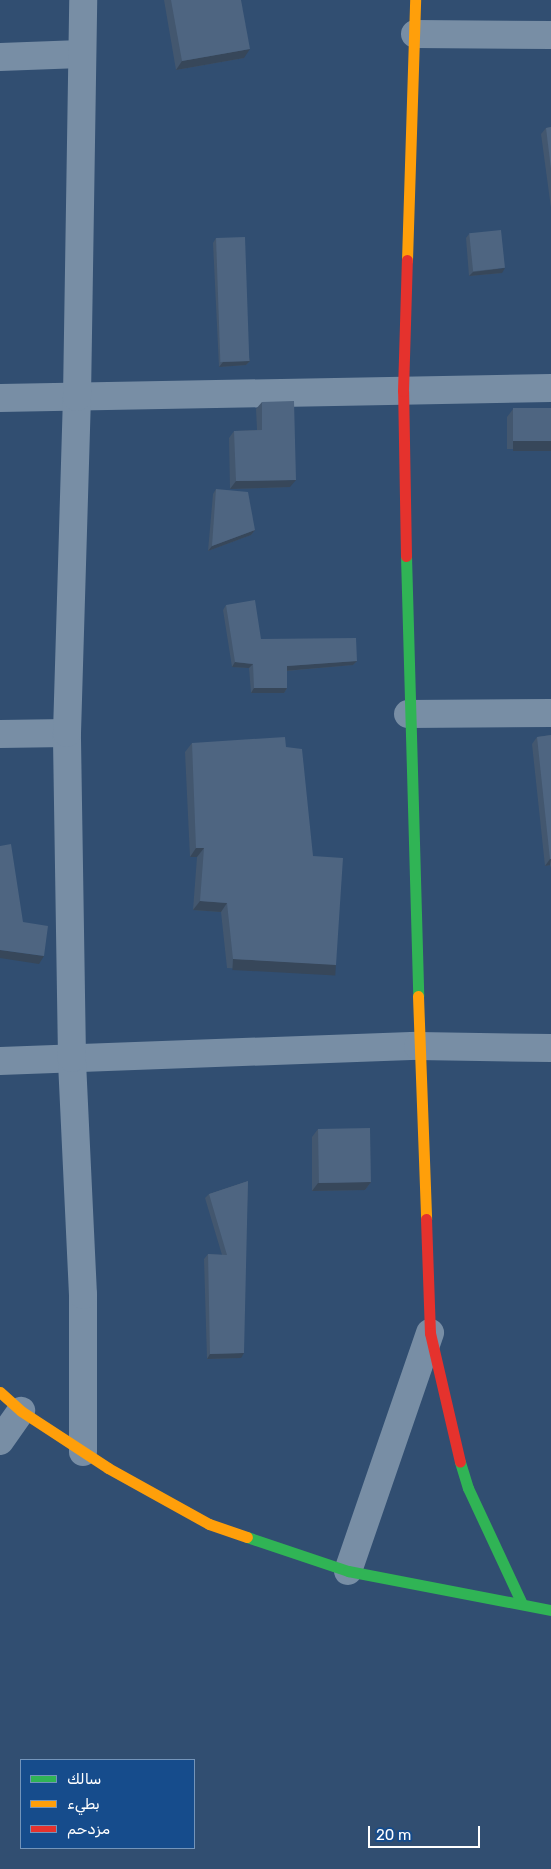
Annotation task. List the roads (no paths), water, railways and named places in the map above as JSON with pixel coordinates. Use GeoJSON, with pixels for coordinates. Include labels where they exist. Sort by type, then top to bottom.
{"type":"FeatureCollection","features":[{"type":"Feature","properties":{"kind":"street"},"geometry":{"type":"LineString","coordinates":[[82,1452],[83,1294],[72,1058],[67,733],[77,397],[83,0]]}},
{"type":"Feature","properties":{"kind":"street"},"geometry":{"type":"LineString","coordinates":[[415,0],[403,391],[408,714],[418,1046],[430,1333],[445,1407],[468,1488],[522,1604]]}},
{"type":"Feature","properties":{"kind":"street"},"geometry":{"type":"LineString","coordinates":[[415,34],[551,35]]}},
{"type":"Feature","properties":{"kind":"street"},"geometry":{"type":"LineString","coordinates":[[0,58],[81,54]]}},
{"type":"Feature","properties":{"kind":"street"},"geometry":{"type":"LineString","coordinates":[[0,398],[551,388]]}},
{"type":"Feature","properties":{"kind":"street"},"geometry":{"type":"LineString","coordinates":[[408,714],[551,713]]}},
{"type":"Feature","properties":{"kind":"street"},"geometry":{"type":"LineString","coordinates":[[0,734],[67,733]]}},
{"type":"Feature","properties":{"kind":"street"},"geometry":{"type":"LineString","coordinates":[[0,1061],[418,1046],[551,1048]]}},
{"type":"Feature","properties":{"kind":"street"},"geometry":{"type":"LineString","coordinates":[[348,1571],[430,1333]]}},
{"type":"Feature","properties":{"kind":"street"},"geometry":{"type":"LineString","coordinates":[[0,1392],[21,1411],[82,1452],[209,1524],[348,1571],[551,1610]]}},
{"type":"Feature","properties":{"kind":"street"},"geometry":{"type":"LineString","coordinates":[[0,1441],[21,1411]]}}]}
